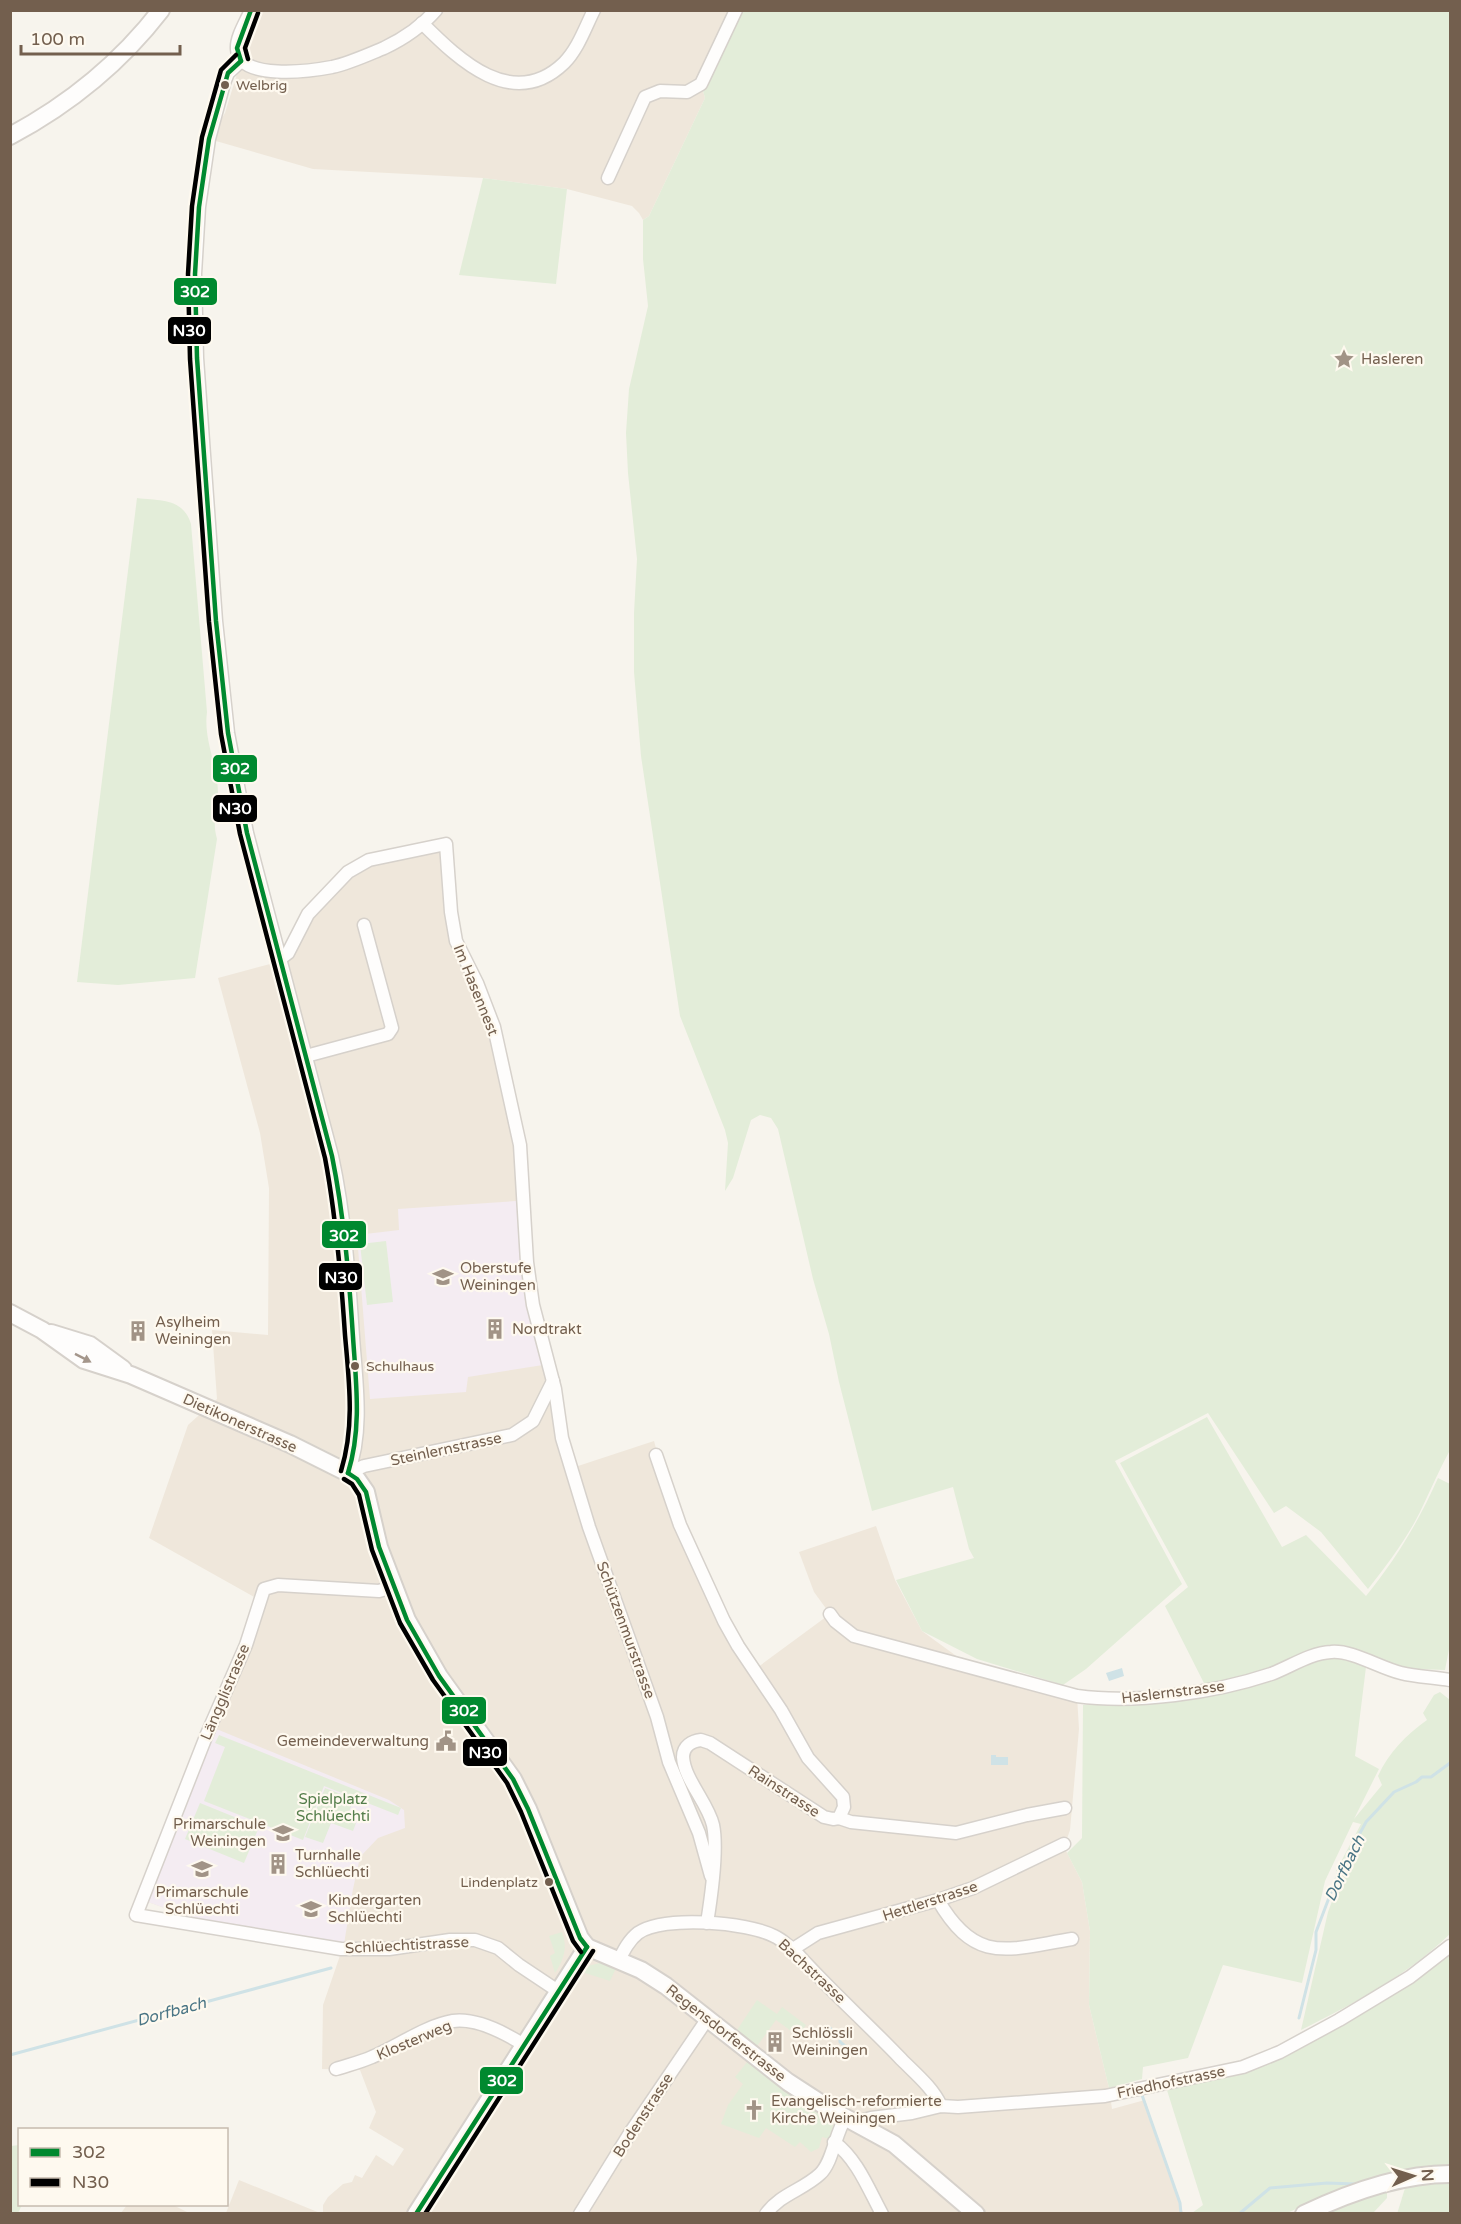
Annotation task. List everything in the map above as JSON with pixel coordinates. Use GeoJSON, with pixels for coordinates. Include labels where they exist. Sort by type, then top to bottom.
{"type":"FeatureCollection","features":[{"type":"Feature","properties":{"kind":"street"},"geometry":{"type":"LineString","coordinates":[[10,136],[47,113],[95,78],[141,34],[161,10]]}},
{"type":"Feature","properties":{"kind":"street"},"geometry":{"type":"LineString","coordinates":[[251,10],[238,41],[237,48],[241,61],[247,67],[288,71],[331,67],[385,47],[422,24],[436,10]]}},
{"type":"Feature","properties":{"kind":"street"},"geometry":{"type":"LineString","coordinates":[[422,24],[444,46],[479,72],[501,82],[522,82],[546,77],[565,62],[578,43],[594,10]]}},
{"type":"Feature","properties":{"kind":"street"},"geometry":{"type":"LineString","coordinates":[[608,178],[645,97],[652,92],[660,91],[687,92],[701,84],[736,10]]}},
{"type":"Feature","properties":{"kind":"street"},"geometry":{"type":"LineString","coordinates":[[241,61],[228,73],[209,139],[195,274],[197,358],[216,621],[228,733],[247,833],[332,1156],[345,1225],[358,1437],[348,1473],[357,1479],[366,1491],[378,1547],[407,1620],[439,1676],[513,1779],[528,1809],[580,1938],[587,1947],[416,2214]]}},
{"type":"Feature","properties":{"kind":"street","name":"Im Hasennest"},"geometry":{"type":"LineString","coordinates":[[280,959],[288,953],[308,914],[348,872],[369,860],[446,844],[451,912],[456,941],[477,984],[494,1028],[515,1117],[520,1145],[526,1251],[533,1305],[553,1381]]}},
{"type":"Feature","properties":{"kind":"street"},"geometry":{"type":"LineString","coordinates":[[306,1056],[388,1034],[392,1028],[364,925]]}},
{"type":"Feature","properties":{"kind":"street","name":"Dietikonerstrasse"},"geometry":{"type":"LineString","coordinates":[[10,1313],[42,1330],[84,1360],[131,1375],[290,1444],[348,1473]]}},
{"type":"Feature","properties":{"kind":"street","name":"Steinlernstrasse"},"geometry":{"type":"LineString","coordinates":[[348,1473],[364,1466],[512,1436],[533,1421],[553,1381]]}},
{"type":"Feature","properties":{"kind":"street","name":"Schützenmurstrasse"},"geometry":{"type":"LineString","coordinates":[[553,1381],[562,1438],[570,1469],[657,1717],[669,1762],[699,1833],[711,1876]]}},
{"type":"Feature","properties":{"kind":"street","name":"Rainstrasse"},"geometry":{"type":"LineString","coordinates":[[656,1455],[680,1525],[724,1621],[738,1646],[782,1710],[808,1758],[843,1797],[842,1813],[838,1818],[830,1819],[812,1811],[710,1743],[695,1740],[684,1750],[683,1758],[713,1825],[714,1839],[707,1923]]}},
{"type":"Feature","properties":{"kind":"street","name":"Längglistrasse"},"geometry":{"type":"LineString","coordinates":[[136,1916],[207,1734],[246,1645],[264,1589],[278,1585],[379,1591],[392,1587]]}},
{"type":"Feature","properties":{"kind":"street","name":"Haslernstrasse"},"geometry":{"type":"LineString","coordinates":[[830,1614],[835,1622],[854,1636],[1077,1696],[1104,1700],[1156,1696],[1240,1683],[1272,1674],[1316,1655],[1335,1652],[1401,1674],[1450,1680]]}},
{"type":"Feature","properties":{"kind":"street"},"geometry":{"type":"LineString","coordinates":[[838,1818],[851,1822],[956,1833],[1026,1815],[1065,1808]]}},
{"type":"Feature","properties":{"kind":"street","name":"Hettlerstrasse"},"geometry":{"type":"LineString","coordinates":[[793,1949],[818,1934],[938,1900],[998,1877],[1064,1844]]}},
{"type":"Feature","properties":{"kind":"street"},"geometry":{"type":"LineString","coordinates":[[938,1900],[967,1938],[984,1947],[1002,1950],[1072,1939]]}},
{"type":"Feature","properties":{"kind":"street","name":"Schlüechtistrasse"},"geometry":{"type":"LineString","coordinates":[[136,1916],[341,1949],[389,1949],[450,1940],[475,1940],[498,1948],[558,1991]]}},
{"type":"Feature","properties":{"kind":"street","name":"Bachstrasse"},"geometry":{"type":"LineString","coordinates":[[619,1960],[637,1934],[646,1929],[682,1922],[755,1930],[774,1936],[793,1949],[927,2086],[937,2097],[941,2106]]}},
{"type":"Feature","properties":{"kind":"street","name":"Friedhofstrasse"},"geometry":{"type":"LineString","coordinates":[[853,2121],[912,2113],[941,2106],[958,2107],[1105,2096],[1243,2067],[1280,2052],[1339,2020],[1410,1977],[1450,1946]]}},
{"type":"Feature","properties":{"kind":"street","name":"Regensdorferstrasse"},"geometry":{"type":"LineString","coordinates":[[587,1947],[619,1960],[657,1980],[788,2082],[894,2144],[976,2214]]}},
{"type":"Feature","properties":{"kind":"street","name":"Bodenstrasse"},"geometry":{"type":"LineString","coordinates":[[580,2214],[630,2133],[708,2018]]}},
{"type":"Feature","properties":{"kind":"street","name":"Klosterweg"},"geometry":{"type":"LineString","coordinates":[[336,2069],[372,2057],[454,2021],[477,2024],[504,2034],[524,2045]]}},
{"type":"Feature","properties":{"kind":"street"},"geometry":{"type":"LineString","coordinates":[[766,2214],[777,2201],[822,2173],[834,2142],[853,2121]]}},
{"type":"Feature","properties":{"kind":"street"},"geometry":{"type":"LineString","coordinates":[[834,2142],[846,2151],[854,2162],[882,2214]]}},
{"type":"Feature","properties":{"kind":"street"},"geometry":{"type":"LineString","coordinates":[[1304,2214],[1366,2189],[1427,2176],[1450,2174]]}},
{"type":"Feature","properties":{"kind":"shaded area"},"geometry":{"type":"Polygon","coordinates":[[[260,11],[736,11],[701,84],[705,98],[649,216],[643,220],[632,206],[567,189],[483,178],[313,169],[209,139],[225,113],[247,41],[260,11]]]}},
{"type":"Feature","properties":{"kind":"shaded area"},"geometry":{"type":"Polygon","coordinates":[[[446,844],[451,912],[477,983],[520,1145],[527,1262],[562,1422],[575,1467],[654,1441],[669,1496],[754,1670],[830,1614],[814,1592],[799,1552],[876,1526],[895,1580],[922,1631],[970,1666],[1077,1696],[1079,1729],[1070,1830],[1064,1847],[1082,1882],[1090,1931],[1089,2005],[1112,2109],[1145,2100],[1183,2213],[323,2213],[323,2205],[328,2197],[343,2184],[352,2182],[355,2175],[362,2178],[376,2155],[393,2166],[404,2149],[369,2128],[376,2112],[360,2070],[322,2069],[323,2005],[344,1944],[264,1932],[184,1915],[148,1902],[263,1602],[149,1538],[188,1425],[217,1399],[212,1330],[268,1335],[269,1188],[260,1133],[218,978],[289,959],[312,916],[341,884],[366,865],[446,844]]]}},
{"type":"Feature","properties":{"kind":"shaded area","name":"Oberstufe Weiningen"},"geometry":{"type":"Polygon","coordinates":[[[516,1201],[532,1319],[543,1365],[468,1377],[466,1392],[370,1399],[357,1235],[399,1230],[398,1209],[516,1201]]]}},
{"type":"Feature","properties":{"kind":"shaded area"},"geometry":{"type":"Polygon","coordinates":[[[1122,1668],[1124,1676],[1109,1681],[1106,1673],[1122,1668]]]}},
{"type":"Feature","properties":{"kind":"shaded area","name":"Primarschule Weiningen"},"geometry":{"type":"Polygon","coordinates":[[[214,1728],[389,1800],[404,1810],[405,1828],[378,1838],[360,1857],[344,1944],[264,1932],[184,1915],[148,1902],[214,1728]]]}},
{"type":"Feature","properties":{"kind":"shaded area"},"geometry":{"type":"Polygon","coordinates":[[[991,1755],[1008,1757],[1008,1765],[991,1765],[991,1755]]]}},
{"type":"Feature","properties":{"kind":"shaded area"},"geometry":{"type":"Polygon","coordinates":[[[239,2180],[320,2213],[226,2213],[239,2180]]]}},
{"type":"Feature","properties":{"kind":"shaded area"},"geometry":{"type":"Polygon","coordinates":[[[126,2206],[175,2206],[189,2213],[121,2213],[126,2206]]]}},
{"type":"Feature","properties":{"kind":"green space"},"geometry":{"type":"Polygon","coordinates":[[[736,11],[1450,11],[1450,1450],[1409,1532],[1368,1589],[1321,1532],[1286,1506],[1274,1513],[1208,1413],[1115,1461],[1182,1584],[1086,1669],[1063,1685],[977,1659],[922,1631],[896,1580],[974,1558],[969,1549],[953,1487],[872,1511],[829,1334],[813,1279],[778,1129],[771,1118],[760,1115],[751,1120],[733,1178],[725,1191],[728,1143],[725,1130],[680,1016],[641,756],[634,672],[637,559],[626,433],[629,389],[648,306],[643,259],[643,220],[649,216],[705,98],[701,84],[736,11]]]}},
{"type":"Feature","properties":{"kind":"green space"},"geometry":{"type":"Polygon","coordinates":[[[483,178],[567,189],[556,284],[459,275],[483,178]]]}},
{"type":"Feature","properties":{"kind":"green space"},"geometry":{"type":"Polygon","coordinates":[[[137,498],[177,505],[183,509],[191,524],[207,733],[218,786],[215,822],[217,839],[195,978],[118,985],[77,982],[137,498]]]}},
{"type":"Feature","properties":{"kind":"green space"},"geometry":{"type":"Polygon","coordinates":[[[386,1241],[393,1302],[367,1305],[360,1244],[386,1241]]]}},
{"type":"Feature","properties":{"kind":"green space"},"geometry":{"type":"Polygon","coordinates":[[[1207,1417],[1282,1547],[1306,1535],[1366,1596],[1406,1539],[1438,1478],[1450,1484],[1450,1644],[1445,1670],[1366,1667],[1355,1756],[1379,1769],[1354,1819],[1382,1785],[1378,1776],[1387,1759],[1405,1738],[1427,1720],[1423,1713],[1434,1695],[1440,1692],[1450,1700],[1450,1934],[1398,1976],[1301,2030],[1328,1912],[1343,1872],[1336,1871],[1361,1824],[1353,1822],[1325,1881],[1302,1983],[1223,1965],[1188,2058],[1143,2067],[1142,2079],[1109,2088],[1089,2005],[1090,1931],[1082,1882],[1067,1853],[1082,1838],[1083,1705],[1210,1695],[1165,1606],[1188,1587],[1120,1463],[1207,1417]]]}},
{"type":"Feature","properties":{"kind":"green space"},"geometry":{"type":"Polygon","coordinates":[[[219,1735],[401,1808],[398,1815],[324,1786],[303,1840],[204,1801],[225,1747],[215,1743],[219,1735]]]}},
{"type":"Feature","properties":{"kind":"green space","name":"Spielplatz Schlüechti"},"geometry":{"type":"Polygon","coordinates":[[[325,1788],[354,1799],[346,1819],[356,1823],[353,1831],[331,1823],[323,1843],[305,1837],[325,1788]]]}},
{"type":"Feature","properties":{"kind":"green space"},"geometry":{"type":"Polygon","coordinates":[[[200,1803],[259,1827],[244,1863],[185,1839],[200,1803]]]}},
{"type":"Feature","properties":{"kind":"green space"},"geometry":{"type":"Polygon","coordinates":[[[562,1932],[565,1943],[564,1953],[555,1973],[550,1956],[555,1953],[549,1936],[562,1932]]]}},
{"type":"Feature","properties":{"kind":"green space"},"geometry":{"type":"Polygon","coordinates":[[[1450,1949],[1450,2168],[1436,2166],[1327,2195],[1287,2213],[1192,2213],[1203,2205],[1166,2087],[1263,2066],[1412,1981],[1450,1949]]]}},
{"type":"Feature","properties":{"kind":"green space"},"geometry":{"type":"Polygon","coordinates":[[[600,1963],[617,1966],[610,1981],[579,1971],[584,1967],[600,1963]]]}},
{"type":"Feature","properties":{"kind":"green space"},"geometry":{"type":"Polygon","coordinates":[[[757,2000],[777,2014],[782,2007],[806,2025],[798,2036],[776,2020],[757,2046],[737,2030],[757,2000]]]}},
{"type":"Feature","properties":{"kind":"green space"},"geometry":{"type":"Polygon","coordinates":[[[748,2061],[780,2087],[834,2121],[830,2139],[822,2137],[819,2148],[811,2152],[800,2142],[795,2147],[766,2128],[759,2138],[721,2124],[728,2105],[743,2084],[735,2077],[748,2061]]]}},
{"type":"Feature","properties":{"kind":"green space"},"geometry":{"type":"Polygon","coordinates":[[[18,2145],[18,2206],[22,2206],[18,2213],[11,2213],[11,2146],[18,2145]]]}},
{"type":"Feature","properties":{"kind":"green space"},"geometry":{"type":"Polygon","coordinates":[[[1450,2179],[1450,2213],[1397,2214],[1406,2185],[1450,2179]]]}},
{"type":"Feature","properties":{"kind":"green space"},"geometry":{"type":"Polygon","coordinates":[[[1387,2188],[1387,2198],[1373,2213],[1317,2214],[1387,2188]]]}},
{"type":"Feature","properties":{"kind":"waterway","name":"Dorfbach"},"geometry":{"type":"LineString","coordinates":[[1299,2018],[1316,1950],[1316,1932],[1338,1874],[1366,1822],[1394,1792],[1422,1777],[1431,1777],[1450,1763]]}},
{"type":"Feature","properties":{"kind":"waterway","name":"Dorfbach"},"geometry":{"type":"LineString","coordinates":[[10,2055],[331,1968]]}},
{"type":"Feature","properties":{"kind":"waterway","name":"Dorfbach"},"geometry":{"type":"LineString","coordinates":[[830,2028],[840,2037],[840,2042],[857,2055]]}},
{"type":"Feature","properties":{"kind":"waterway"},"geometry":{"type":"LineString","coordinates":[[1142,2095],[1180,2203],[1181,2214]]}},
{"type":"Feature","properties":{"kind":"waterway"},"geometry":{"type":"LineString","coordinates":[[1239,2214],[1270,2188],[1327,2183],[1356,2184]]}},
{"type":"Feature","properties":{"kind":"transit line","name":"302"},"geometry":{"type":"LineString","coordinates":[[241,61],[237,48],[251,10]]}},
{"type":"Feature","properties":{"kind":"transit line","name":"N30"},"geometry":{"type":"LineString","coordinates":[[248,59],[245,48],[258,13]]}},
{"type":"Feature","properties":{"kind":"transit line","name":"N30"},"geometry":{"type":"LineString","coordinates":[[236,55],[221,70],[202,137],[192,206],[188,274],[190,359],[209,622],[221,734],[240,834],[329,1180],[340,1268],[349,1386],[348,1437],[341,1471]]}},
{"type":"Feature","properties":{"kind":"transit line","name":"302"},"geometry":{"type":"LineString","coordinates":[[241,61],[228,73],[209,139],[199,207],[195,274],[197,358],[216,621],[228,733],[247,833],[332,1156],[340,1201],[348,1269],[356,1388],[357,1422],[348,1473]]}},
{"type":"Feature","properties":{"kind":"transit line","name":"302"},"geometry":{"type":"LineString","coordinates":[[348,1473],[357,1479],[366,1492],[379,1547],[407,1620],[439,1676],[513,1779],[528,1809],[580,1938],[587,1947]]}},
{"type":"Feature","properties":{"kind":"transit line","name":"N30"},"geometry":{"type":"LineString","coordinates":[[344,1479],[352,1484],[359,1495],[372,1550],[400,1623],[433,1680],[507,1783],[573,1941],[581,1952]]}},
{"type":"Feature","properties":{"kind":"transit line","name":"302"},"geometry":{"type":"LineString","coordinates":[[416,2214],[587,1947]]}},
{"type":"Feature","properties":{"kind":"transit line","name":"N30"},"geometry":{"type":"LineString","coordinates":[[425,2214],[593,1951]]}},
{"type":"Feature","properties":{"kind":"place","name":"Welbrig"},"geometry":{"type":"Point","coordinates":[225,85]}},
{"type":"Feature","properties":{"kind":"place","name":"Hasleren"},"geometry":{"type":"Point","coordinates":[1344,359]}},
{"type":"Feature","properties":{"kind":"place","name":"Oberstufe Weiningen"},"geometry":{"type":"Point","coordinates":[443,1277]}},
{"type":"Feature","properties":{"kind":"place","name":"Nordtrakt"},"geometry":{"type":"Point","coordinates":[495,1329]}},
{"type":"Feature","properties":{"kind":"place","name":"Asylheim Weiningen"},"geometry":{"type":"Point","coordinates":[138,1331]}},
{"type":"Feature","properties":{"kind":"place","name":"Schulhaus"},"geometry":{"type":"Point","coordinates":[355,1366]}},
{"type":"Feature","properties":{"kind":"place","name":"Gemeindeverwaltung"},"geometry":{"type":"Point","coordinates":[446,1741]}},
{"type":"Feature","properties":{"kind":"place","name":"Primarschule Weiningen"},"geometry":{"type":"Point","coordinates":[283,1833]}},
{"type":"Feature","properties":{"kind":"place","name":"Turnhalle Schlüechti"},"geometry":{"type":"Point","coordinates":[278,1864]}},
{"type":"Feature","properties":{"kind":"place","name":"Primarschule Schlüechti"},"geometry":{"type":"Point","coordinates":[202,1869]}},
{"type":"Feature","properties":{"kind":"place","name":"Lindenplatz"},"geometry":{"type":"Point","coordinates":[549,1882]}},
{"type":"Feature","properties":{"kind":"place","name":"Kindergarten Schlüechti"},"geometry":{"type":"Point","coordinates":[311,1909]}},
{"type":"Feature","properties":{"kind":"place","name":"Schlössli Weiningen"},"geometry":{"type":"Point","coordinates":[775,2042]}},
{"type":"Feature","properties":{"kind":"place","name":"Evangelisch-reformierte Kirche Weiningen"},"geometry":{"type":"Point","coordinates":[754,2110]}}]}
